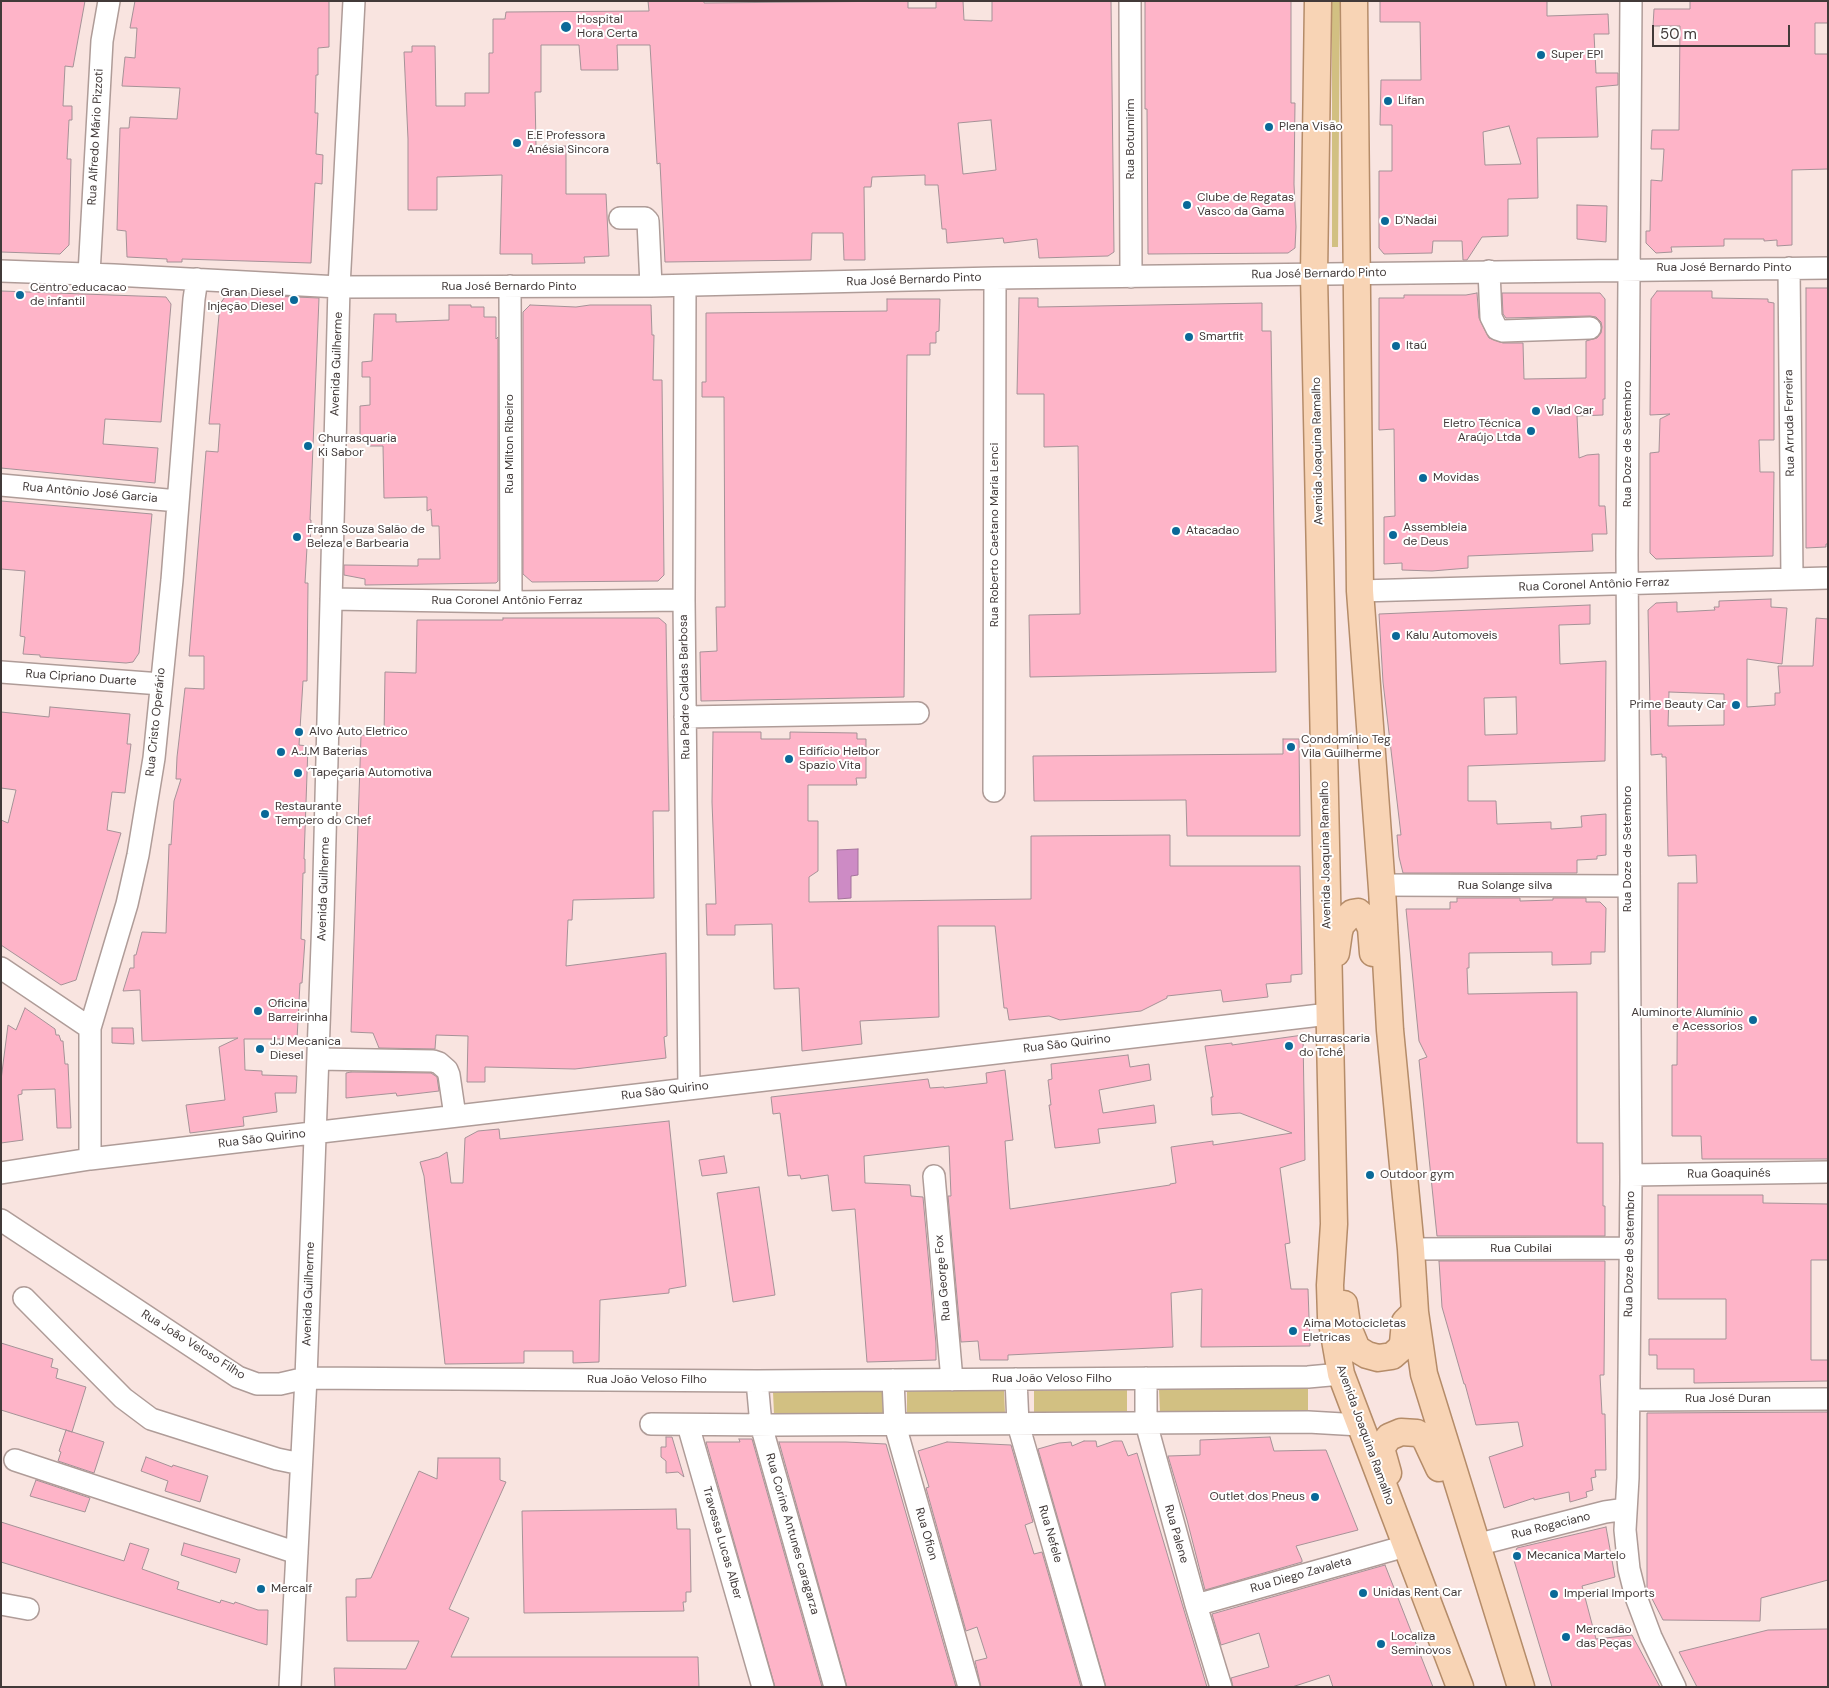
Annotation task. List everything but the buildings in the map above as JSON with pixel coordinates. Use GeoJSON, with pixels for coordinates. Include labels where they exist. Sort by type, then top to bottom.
{"type":"FeatureCollection","features":[{"type":"Feature","properties":{"kind":"main road","name":"Avenida Joaquina Ramalho"},"geometry":{"type":"LineString","coordinates":[[1318,1],[1314,275],[1334,1224],[1330,1285],[1331,1317],[1341,1374],[1460,1687]]}},
{"type":"Feature","properties":{"kind":"main road"},"geometry":{"type":"LineString","coordinates":[[1354,1],[1360,591],[1382,885],[1390,1030],[1415,1312],[1424,1374],[1521,1687]]}},
{"type":"Feature","properties":{"kind":"main road"},"geometry":{"type":"LineString","coordinates":[[1328,962],[1336,954],[1338,932],[1341,925],[1352,913],[1358,912],[1367,920],[1371,928],[1381,1015],[1390,1030]]}},
{"type":"Feature","properties":{"kind":"main road"},"geometry":{"type":"LineString","coordinates":[[1334,1224],[1345,1244],[1344,1309],[1357,1349],[1378,1358],[1392,1356],[1403,1343],[1405,1322],[1415,1312]]}},
{"type":"Feature","properties":{"kind":"main road"},"geometry":{"type":"LineString","coordinates":[[1387,1496],[1391,1482],[1381,1448],[1385,1441],[1395,1434],[1417,1433],[1424,1438],[1431,1448],[1454,1507],[1468,1520]]}},
{"type":"Feature","properties":{"kind":"street","name":"Rua Alfredo Mário Pizzoti"},"geometry":{"type":"LineString","coordinates":[[89,274],[102,41],[109,1]]}},
{"type":"Feature","properties":{"kind":"street","name":"Avenida Guilherme"},"geometry":{"type":"LineString","coordinates":[[290,1687],[306,1378],[323,917],[339,286],[354,1]]}},
{"type":"Feature","properties":{"kind":"street","name":"Rua Botumirim"},"geometry":{"type":"LineString","coordinates":[[1130,1],[1131,277]]}},
{"type":"Feature","properties":{"kind":"street","name":"Rua Doze de Setembro"},"geometry":{"type":"LineString","coordinates":[[1631,1],[1627,584],[1631,1175],[1629,1400],[1625,1530],[1629,1569],[1636,1597],[1651,1637],[1675,1687]]}},
{"type":"Feature","properties":{"kind":"street"},"geometry":{"type":"LineString","coordinates":[[620,218],[645,218],[648,221],[651,286]]}},
{"type":"Feature","properties":{"kind":"street","name":"Rua Arruda Ferreira"},"geometry":{"type":"LineString","coordinates":[[1789,268],[1792,579]]}},
{"type":"Feature","properties":{"kind":"street","name":"Rua José Bernardo Pinto"},"geometry":{"type":"LineString","coordinates":[[1,271],[339,286],[685,286],[995,278],[1828,268]]}},
{"type":"Feature","properties":{"kind":"street"},"geometry":{"type":"LineString","coordinates":[[1489,271],[1491,317],[1497,328],[1502,331],[1590,328]]}},
{"type":"Feature","properties":{"kind":"street","name":"Rua Roberto Caetano Maria Lenci"},"geometry":{"type":"LineString","coordinates":[[994,791],[995,278]]}},
{"type":"Feature","properties":{"kind":"street","name":"Rua Cristo Operário"},"geometry":{"type":"LineString","coordinates":[[90,1159],[90,1028],[122,922],[138,855],[154,758],[178,501],[193,309],[198,279]]}},
{"type":"Feature","properties":{"kind":"street","name":"Rua Milton Ribeiro"},"geometry":{"type":"LineString","coordinates":[[510,286],[511,602]]}},
{"type":"Feature","properties":{"kind":"street","name":"Rua Padre Caldas Barbosa"},"geometry":{"type":"LineString","coordinates":[[685,286],[684,600],[690,1088]]}},
{"type":"Feature","properties":{"kind":"street","name":"Rua Antônio José Garcia"},"geometry":{"type":"LineString","coordinates":[[1,484],[178,501]]}},
{"type":"Feature","properties":{"kind":"street","name":"Rua Coronel Antônio Ferraz"},"geometry":{"type":"LineString","coordinates":[[1360,591],[1828,578]]}},
{"type":"Feature","properties":{"kind":"street","name":"Rua Coronel Antônio Ferraz"},"geometry":{"type":"LineString","coordinates":[[331,599],[511,602],[684,600]]}},
{"type":"Feature","properties":{"kind":"street","name":"Rua Cipriano Duarte"},"geometry":{"type":"LineString","coordinates":[[1,672],[161,684]]}},
{"type":"Feature","properties":{"kind":"street"},"geometry":{"type":"LineString","coordinates":[[685,717],[918,713]]}},
{"type":"Feature","properties":{"kind":"street","name":"Rua Solange silva"},"geometry":{"type":"LineString","coordinates":[[1382,885],[1628,886]]}},
{"type":"Feature","properties":{"kind":"street"},"geometry":{"type":"LineString","coordinates":[[1,968],[90,1028]]}},
{"type":"Feature","properties":{"kind":"street","name":"Rua São Quirino"},"geometry":{"type":"LineString","coordinates":[[1,1173],[90,1159],[315,1132],[1329,1014]]}},
{"type":"Feature","properties":{"kind":"street"},"geometry":{"type":"LineString","coordinates":[[318,1059],[433,1061],[439,1063],[450,1075],[456,1116]]}},
{"type":"Feature","properties":{"kind":"street","name":"Rua Goaquinés"},"geometry":{"type":"LineString","coordinates":[[1631,1175],[1828,1172]]}},
{"type":"Feature","properties":{"kind":"street","name":"Rua George Fox"},"geometry":{"type":"LineString","coordinates":[[934,1176],[952,1380]]}},
{"type":"Feature","properties":{"kind":"street","name":"Rua João Veloso Filho"},"geometry":{"type":"LineString","coordinates":[[1,1220],[238,1377],[257,1384],[280,1384],[306,1378],[952,1380],[1308,1377],[1341,1374]]}},
{"type":"Feature","properties":{"kind":"street","name":"Rua Cubilai"},"geometry":{"type":"LineString","coordinates":[[1411,1250],[1630,1248]]}},
{"type":"Feature","properties":{"kind":"street"},"geometry":{"type":"LineString","coordinates":[[24,1298],[123,1398],[152,1419],[277,1459],[301,1464]]}},
{"type":"Feature","properties":{"kind":"street","name":"Rua Palene"},"geometry":{"type":"LineString","coordinates":[[1146,1378],[1146,1423],[1196,1605],[1221,1687]]}},
{"type":"Feature","properties":{"kind":"street","name":"Rua Nefele"},"geometry":{"type":"LineString","coordinates":[[1016,1379],[1018,1424],[1094,1687]]}},
{"type":"Feature","properties":{"kind":"street","name":"Rua Corine Antunes caragarza"},"geometry":{"type":"LineString","coordinates":[[757,1380],[762,1425],[836,1687]]}},
{"type":"Feature","properties":{"kind":"street","name":"Rua Ofion"},"geometry":{"type":"LineString","coordinates":[[894,1380],[895,1425],[969,1687]]}},
{"type":"Feature","properties":{"kind":"street","name":"Rua José Duran"},"geometry":{"type":"LineString","coordinates":[[1629,1400],[1828,1399]]}},
{"type":"Feature","properties":{"kind":"street"},"geometry":{"type":"LineString","coordinates":[[651,1424],[895,1425],[1308,1422],[1360,1425]]}},
{"type":"Feature","properties":{"kind":"street","name":"Travessa Lucas Alber"},"geometry":{"type":"LineString","coordinates":[[688,1425],[763,1687]]}},
{"type":"Feature","properties":{"kind":"street"},"geometry":{"type":"LineString","coordinates":[[15,1460],[297,1553]]}},
{"type":"Feature","properties":{"kind":"street","name":"Rua Rogaciano"},"geometry":{"type":"LineString","coordinates":[[1476,1545],[1605,1512],[1626,1510]]}},
{"type":"Feature","properties":{"kind":"street","name":"Rua Diego Zavaleta"},"geometry":{"type":"LineString","coordinates":[[1196,1605],[1406,1546]]}},
{"type":"Feature","properties":{"kind":"street"},"geometry":{"type":"LineString","coordinates":[[1,1604],[28,1609]]}},
{"type":"Feature","properties":{"kind":"shaded area"},"geometry":{"type":"Polygon","coordinates":[[[1332,1],[1340,1],[1338,247],[1332,247],[1332,1]]]}},
{"type":"Feature","properties":{"kind":"shaded area"},"geometry":{"type":"Polygon","coordinates":[[[858,849],[858,875],[851,876],[851,898],[838,899],[837,850],[858,849]]]}},
{"type":"Feature","properties":{"kind":"shaded area"},"geometry":{"type":"Polygon","coordinates":[[[1127,1389],[1127,1412],[1034,1413],[1034,1391],[1127,1389]]]}},
{"type":"Feature","properties":{"kind":"shaded area"},"geometry":{"type":"Polygon","coordinates":[[[1159,1389],[1308,1389],[1308,1411],[1160,1412],[1159,1389]]]}},
{"type":"Feature","properties":{"kind":"shaded area"},"geometry":{"type":"Polygon","coordinates":[[[883,1391],[884,1414],[774,1414],[773,1392],[883,1391]]]}},
{"type":"Feature","properties":{"kind":"shaded area"},"geometry":{"type":"Polygon","coordinates":[[[907,1391],[1004,1391],[1005,1413],[907,1414],[907,1391]]]}},
{"type":"Feature","properties":{"kind":"place","name":"Hospital Hora Certa"},"geometry":{"type":"Point","coordinates":[566,27]}},
{"type":"Feature","properties":{"kind":"place","name":"Super EPI"},"geometry":{"type":"Point","coordinates":[1541,55]}},
{"type":"Feature","properties":{"kind":"place","name":"Lifan"},"geometry":{"type":"Point","coordinates":[1388,101]}},
{"type":"Feature","properties":{"kind":"place","name":"Plena Visão"},"geometry":{"type":"Point","coordinates":[1269,127]}},
{"type":"Feature","properties":{"kind":"place","name":"E.E Professora Anésia Sincora"},"geometry":{"type":"Point","coordinates":[517,143]}},
{"type":"Feature","properties":{"kind":"place","name":"Clube de Regatas Vasco da Gama"},"geometry":{"type":"Point","coordinates":[1187,205]}},
{"type":"Feature","properties":{"kind":"place","name":"D'Nadai"},"geometry":{"type":"Point","coordinates":[1385,221]}},
{"type":"Feature","properties":{"kind":"place","name":"Centro educacao de infantil"},"geometry":{"type":"Point","coordinates":[20,295]}},
{"type":"Feature","properties":{"kind":"place","name":"Gran Diesel Injeção Diesel"},"geometry":{"type":"Point","coordinates":[294,300]}},
{"type":"Feature","properties":{"kind":"place","name":"Smartfit"},"geometry":{"type":"Point","coordinates":[1189,337]}},
{"type":"Feature","properties":{"kind":"place","name":"Itaú"},"geometry":{"type":"Point","coordinates":[1396,346]}},
{"type":"Feature","properties":{"kind":"place","name":"Vlad Car"},"geometry":{"type":"Point","coordinates":[1536,411]}},
{"type":"Feature","properties":{"kind":"place","name":"Eletro Técnica Araújo Ltda"},"geometry":{"type":"Point","coordinates":[1531,431]}},
{"type":"Feature","properties":{"kind":"place","name":"Churrasquaria Ki Sabor"},"geometry":{"type":"Point","coordinates":[308,446]}},
{"type":"Feature","properties":{"kind":"place","name":"Movidas"},"geometry":{"type":"Point","coordinates":[1423,478]}},
{"type":"Feature","properties":{"kind":"place","name":"Atacadao"},"geometry":{"type":"Point","coordinates":[1176,531]}},
{"type":"Feature","properties":{"kind":"place","name":"Assembleia de Deus"},"geometry":{"type":"Point","coordinates":[1393,535]}},
{"type":"Feature","properties":{"kind":"place","name":"Frann Souza Salão de Beleza e Barbearia"},"geometry":{"type":"Point","coordinates":[297,537]}},
{"type":"Feature","properties":{"kind":"place","name":"Kalu Automoveis"},"geometry":{"type":"Point","coordinates":[1396,636]}},
{"type":"Feature","properties":{"kind":"place","name":"Prime Beauty Car"},"geometry":{"type":"Point","coordinates":[1736,705]}},
{"type":"Feature","properties":{"kind":"place","name":"Alvo Auto Eletrico"},"geometry":{"type":"Point","coordinates":[299,732]}},
{"type":"Feature","properties":{"kind":"place","name":"Condomínio Teg Vila Guilherme"},"geometry":{"type":"Point","coordinates":[1291,747]}},
{"type":"Feature","properties":{"kind":"place","name":"A.J.M Baterias"},"geometry":{"type":"Point","coordinates":[281,752]}},
{"type":"Feature","properties":{"kind":"place","name":"Edifício Helbor Spazio Vita"},"geometry":{"type":"Point","coordinates":[789,759]}},
{"type":"Feature","properties":{"kind":"place","name":"´Tapeçaria Automotiva"},"geometry":{"type":"Point","coordinates":[298,773]}},
{"type":"Feature","properties":{"kind":"place","name":"Restaurante Tempero do Chef"},"geometry":{"type":"Point","coordinates":[265,814]}},
{"type":"Feature","properties":{"kind":"place","name":"Oficina Barreirinha"},"geometry":{"type":"Point","coordinates":[258,1011]}},
{"type":"Feature","properties":{"kind":"place","name":"Aluminorte Alumínio e Acessorios"},"geometry":{"type":"Point","coordinates":[1753,1020]}},
{"type":"Feature","properties":{"kind":"place","name":"Churrascaria do Tché"},"geometry":{"type":"Point","coordinates":[1289,1046]}},
{"type":"Feature","properties":{"kind":"place","name":"J.J Mecanica Diesel"},"geometry":{"type":"Point","coordinates":[260,1049]}},
{"type":"Feature","properties":{"kind":"place","name":"Outdoor gym"},"geometry":{"type":"Point","coordinates":[1370,1175]}},
{"type":"Feature","properties":{"kind":"place","name":"Aima Motocicletas Eletricas"},"geometry":{"type":"Point","coordinates":[1293,1331]}},
{"type":"Feature","properties":{"kind":"place","name":"Outlet dos Pneus"},"geometry":{"type":"Point","coordinates":[1315,1497]}},
{"type":"Feature","properties":{"kind":"place","name":"Mecanica Martelo"},"geometry":{"type":"Point","coordinates":[1517,1556]}},
{"type":"Feature","properties":{"kind":"place","name":"Mercalf"},"geometry":{"type":"Point","coordinates":[261,1589]}},
{"type":"Feature","properties":{"kind":"place","name":"Unidas Rent Car"},"geometry":{"type":"Point","coordinates":[1363,1593]}},
{"type":"Feature","properties":{"kind":"place","name":"Imperial Imports"},"geometry":{"type":"Point","coordinates":[1554,1594]}},
{"type":"Feature","properties":{"kind":"place","name":"Mercadão das Peças"},"geometry":{"type":"Point","coordinates":[1566,1637]}},
{"type":"Feature","properties":{"kind":"place","name":"Localiza Seminovos"},"geometry":{"type":"Point","coordinates":[1381,1644]}}]}
